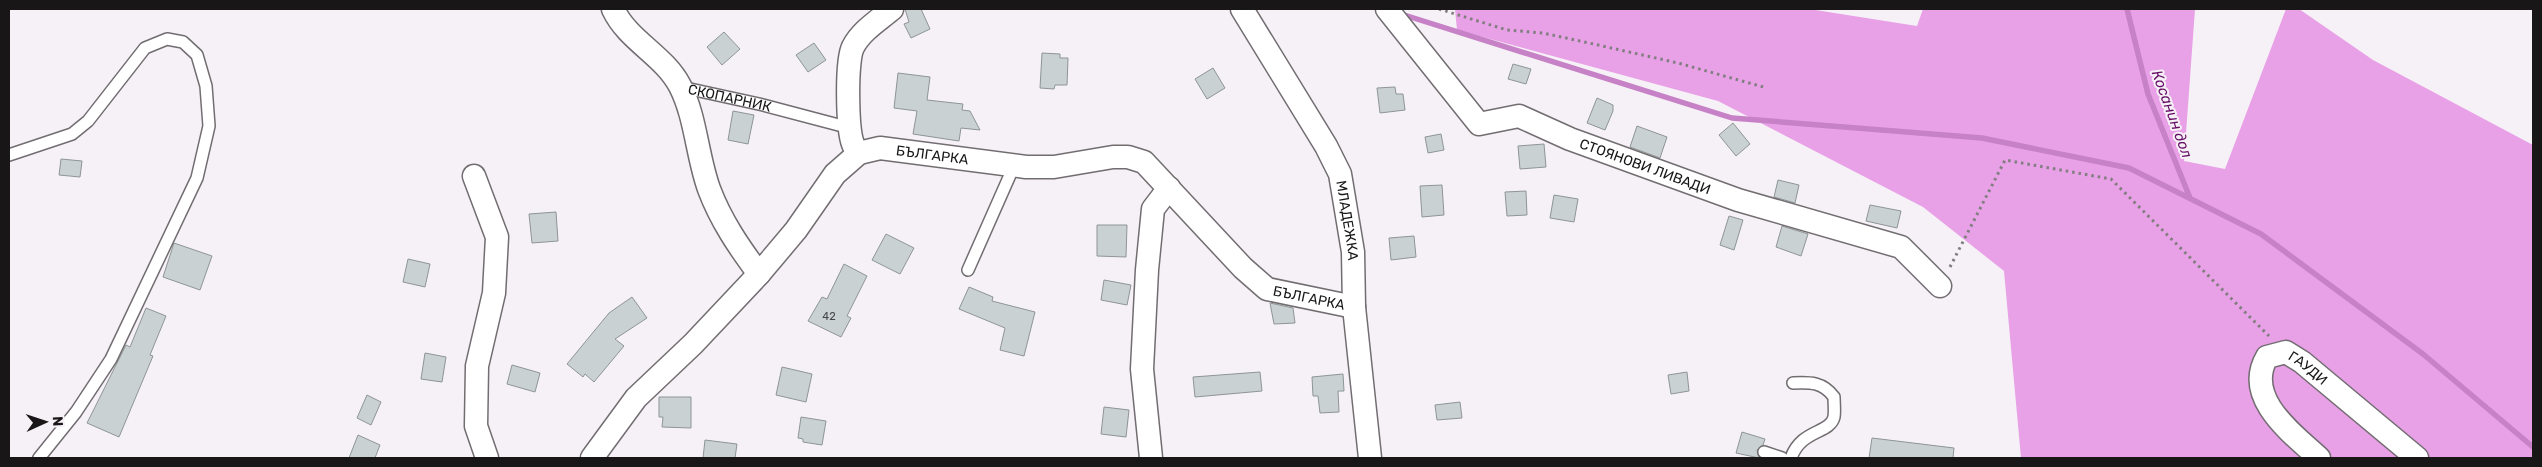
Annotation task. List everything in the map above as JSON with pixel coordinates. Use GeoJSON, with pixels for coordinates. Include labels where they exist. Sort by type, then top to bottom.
{"type":"FeatureCollection","features":[{"type":"Feature","properties":{"kind":"street","name":"СКОПАРНИК"},"geometry":{"type":"LineString","coordinates":[[613,9],[625,29],[672,72],[681,87]]}},
{"type":"Feature","properties":{"kind":"street"},"geometry":{"type":"LineString","coordinates":[[859,154],[853,144],[850,128],[849,73],[852,47],[868,29],[892,9]]}},
{"type":"Feature","properties":{"kind":"street","name":"МЛАДЕЖКА"},"geometry":{"type":"LineString","coordinates":[[1242,9],[1326,146],[1340,174],[1354,252],[1354,307],[1370,458]]}},
{"type":"Feature","properties":{"kind":"street","name":"СТОЯНОВИ ЛИВАДИ"},"geometry":{"type":"LineString","coordinates":[[1387,9],[1479,124],[1519,116],[1570,139],[1738,200],[1901,247],[1940,286]]}},
{"type":"Feature","properties":{"kind":"street"},"geometry":{"type":"LineString","coordinates":[[681,87],[709,189],[730,236],[759,274]]}},
{"type":"Feature","properties":{"kind":"street","name":"БЪЛГАРКА"},"geometry":{"type":"LineString","coordinates":[[592,458],[636,398],[693,344],[759,274],[796,230],[835,174],[859,154],[880,148],[1014,166],[1054,167],[1128,156],[1144,162],[1243,268],[1267,289],[1354,307]]}},
{"type":"Feature","properties":{"kind":"street"},"geometry":{"type":"LineString","coordinates":[[474,176],[497,237],[494,294],[477,366],[476,426],[487,458]]}},
{"type":"Feature","properties":{"kind":"street"},"geometry":{"type":"LineString","coordinates":[[1151,458],[1142,369],[1147,270],[1153,209],[1169,188]]}},
{"type":"Feature","properties":{"kind":"street","name":"ГАУДИ"},"geometry":{"type":"LineString","coordinates":[[2319,458],[2278,420],[2268,405],[2262,387],[2261,368],[2267,357],[2286,352],[2302,362],[2417,458]]}},
{"type":"Feature","properties":{"kind":"lane"},"geometry":{"type":"LineString","coordinates":[[9,155],[72,134],[88,121],[145,48],[167,39],[183,42],[197,55],[206,86],[209,126],[197,178],[111,359],[76,412],[39,458]]}},
{"type":"Feature","properties":{"kind":"lane","name":"СКОПАРНИК"},"geometry":{"type":"LineString","coordinates":[[681,87],[763,105],[850,128]]}},
{"type":"Feature","properties":{"kind":"lane"},"geometry":{"type":"LineString","coordinates":[[968,270],[1014,166]]}},
{"type":"Feature","properties":{"kind":"lane"},"geometry":{"type":"LineString","coordinates":[[1791,458],[1794,448],[1807,435],[1828,427],[1834,418],[1834,397],[1829,390],[1819,384],[1793,383]]}},
{"type":"Feature","properties":{"kind":"lane"},"geometry":{"type":"LineString","coordinates":[[1764,452],[1782,458]]}},
{"type":"Feature","properties":{"kind":"path"},"geometry":{"type":"LineString","coordinates":[[1440,9],[1507,30],[1543,32],[1678,63],[1767,88]]}},
{"type":"Feature","properties":{"kind":"path"},"geometry":{"type":"LineString","coordinates":[[1940,286],[2005,160],[2111,179],[2286,352]]}},
{"type":"Feature","properties":{"kind":"shaded area"},"geometry":{"type":"Polygon","coordinates":[[[1455,9],[1809,9],[1917,26],[1923,9],[2195,9],[2184,161],[2225,169],[2286,9],[2299,9],[2373,60],[2533,145],[2533,458],[2021,458],[2004,271],[1923,207],[1718,101],[1457,30],[1455,9]]]}},
{"type":"Feature","properties":{"kind":"building"},"geometry":{"type":"Polygon","coordinates":[[[905,9],[921,9],[930,29],[911,38],[904,24],[909,22],[905,9]]]}},
{"type":"Feature","properties":{"kind":"building"},"geometry":{"type":"Polygon","coordinates":[[[724,32],[740,49],[722,65],[707,47],[724,32]]]}},
{"type":"Feature","properties":{"kind":"building"},"geometry":{"type":"Polygon","coordinates":[[[814,43],[826,60],[808,72],[796,55],[814,43]]]}},
{"type":"Feature","properties":{"kind":"building"},"geometry":{"type":"Polygon","coordinates":[[[1042,53],[1060,54],[1060,58],[1068,58],[1067,85],[1055,85],[1054,89],[1040,88],[1042,53]]]}},
{"type":"Feature","properties":{"kind":"building"},"geometry":{"type":"Polygon","coordinates":[[[1513,64],[1531,69],[1526,84],[1508,79],[1513,64]]]}},
{"type":"Feature","properties":{"kind":"building"},"geometry":{"type":"Polygon","coordinates":[[[1213,68],[1225,88],[1207,99],[1195,79],[1213,68]]]}},
{"type":"Feature","properties":{"kind":"building"},"geometry":{"type":"Polygon","coordinates":[[[898,73],[930,77],[927,100],[963,104],[962,110],[970,111],[980,130],[961,128],[959,141],[913,134],[917,111],[894,108],[898,73]]]}},
{"type":"Feature","properties":{"kind":"building"},"geometry":{"type":"Polygon","coordinates":[[[1395,87],[1396,94],[1403,94],[1405,110],[1380,113],[1377,88],[1395,87]]]}},
{"type":"Feature","properties":{"kind":"building"},"geometry":{"type":"Polygon","coordinates":[[[1597,98],[1613,105],[1613,111],[1605,130],[1587,123],[1597,98]]]}},
{"type":"Feature","properties":{"kind":"building"},"geometry":{"type":"Polygon","coordinates":[[[733,111],[754,115],[748,144],[728,140],[733,111]]]}},
{"type":"Feature","properties":{"kind":"building"},"geometry":{"type":"Polygon","coordinates":[[[1733,123],[1750,144],[1736,156],[1719,135],[1733,123]]]}},
{"type":"Feature","properties":{"kind":"building"},"geometry":{"type":"Polygon","coordinates":[[[1637,126],[1667,137],[1660,158],[1630,147],[1637,126]]]}},
{"type":"Feature","properties":{"kind":"building"},"geometry":{"type":"Polygon","coordinates":[[[1441,134],[1444,150],[1428,153],[1425,137],[1441,134]]]}},
{"type":"Feature","properties":{"kind":"building"},"geometry":{"type":"Polygon","coordinates":[[[1544,144],[1546,167],[1520,169],[1518,146],[1544,144]]]}},
{"type":"Feature","properties":{"kind":"building"},"geometry":{"type":"Polygon","coordinates":[[[61,159],[82,161],[80,177],[59,175],[61,159]]]}},
{"type":"Feature","properties":{"kind":"building"},"geometry":{"type":"Polygon","coordinates":[[[1778,180],[1799,185],[1795,203],[1774,197],[1778,180]]]}},
{"type":"Feature","properties":{"kind":"building"},"geometry":{"type":"Polygon","coordinates":[[[1442,185],[1444,215],[1422,217],[1420,186],[1442,185]]]}},
{"type":"Feature","properties":{"kind":"building"},"geometry":{"type":"Polygon","coordinates":[[[1526,191],[1527,215],[1507,216],[1505,192],[1526,191]]]}},
{"type":"Feature","properties":{"kind":"building"},"geometry":{"type":"Polygon","coordinates":[[[1554,195],[1578,199],[1574,222],[1550,218],[1554,195]]]}},
{"type":"Feature","properties":{"kind":"building"},"geometry":{"type":"Polygon","coordinates":[[[1870,205],[1901,211],[1897,228],[1866,221],[1870,205]]]}},
{"type":"Feature","properties":{"kind":"building"},"geometry":{"type":"Polygon","coordinates":[[[556,212],[558,241],[532,243],[529,214],[556,212]]]}},
{"type":"Feature","properties":{"kind":"building"},"geometry":{"type":"Polygon","coordinates":[[[1729,216],[1743,220],[1734,250],[1720,245],[1729,216]]]}},
{"type":"Feature","properties":{"kind":"building"},"geometry":{"type":"Polygon","coordinates":[[[1097,225],[1127,225],[1126,257],[1097,256],[1097,225]]]}},
{"type":"Feature","properties":{"kind":"building"},"geometry":{"type":"Polygon","coordinates":[[[1782,226],[1808,234],[1801,256],[1776,247],[1782,226]]]}},
{"type":"Feature","properties":{"kind":"building"},"geometry":{"type":"Polygon","coordinates":[[[886,234],[914,248],[900,274],[872,260],[886,234]]]}},
{"type":"Feature","properties":{"kind":"building"},"geometry":{"type":"Polygon","coordinates":[[[1414,236],[1416,257],[1391,260],[1389,238],[1414,236]]]}},
{"type":"Feature","properties":{"kind":"building"},"geometry":{"type":"Polygon","coordinates":[[[174,243],[212,256],[200,290],[163,277],[174,243]]]}},
{"type":"Feature","properties":{"kind":"building"},"geometry":{"type":"Polygon","coordinates":[[[408,259],[430,264],[425,287],[403,282],[408,259]]]}},
{"type":"Feature","properties":{"kind":"building"},"geometry":{"type":"Polygon","coordinates":[[[844,264],[867,276],[847,316],[851,318],[841,337],[808,321],[822,297],[827,299],[844,264]]]}},
{"type":"Feature","properties":{"kind":"building"},"geometry":{"type":"Polygon","coordinates":[[[1104,280],[1131,285],[1127,305],[1101,300],[1104,280]]]}},
{"type":"Feature","properties":{"kind":"building"},"geometry":{"type":"Polygon","coordinates":[[[969,287],[993,297],[992,301],[1035,312],[1024,356],[1000,350],[1005,328],[959,309],[969,287]]]}},
{"type":"Feature","properties":{"kind":"building"},"geometry":{"type":"Polygon","coordinates":[[[632,297],[647,318],[615,339],[624,346],[594,382],[585,374],[583,377],[567,364],[609,313],[632,297]]]}},
{"type":"Feature","properties":{"kind":"building"},"geometry":{"type":"Polygon","coordinates":[[[1270,303],[1293,308],[1295,323],[1274,324],[1270,303]]]}},
{"type":"Feature","properties":{"kind":"building"},"geometry":{"type":"Polygon","coordinates":[[[146,308],[166,316],[150,355],[153,356],[119,437],[87,423],[126,345],[130,347],[146,308]]]}},
{"type":"Feature","properties":{"kind":"building"},"geometry":{"type":"Polygon","coordinates":[[[425,353],[446,357],[442,382],[421,379],[425,353]]]}},
{"type":"Feature","properties":{"kind":"building"},"geometry":{"type":"Polygon","coordinates":[[[512,365],[540,373],[535,392],[507,384],[512,365]]]}},
{"type":"Feature","properties":{"kind":"building"},"geometry":{"type":"Polygon","coordinates":[[[782,367],[812,374],[806,402],[776,395],[782,367]]]}},
{"type":"Feature","properties":{"kind":"building"},"geometry":{"type":"Polygon","coordinates":[[[1260,372],[1262,391],[1195,397],[1193,377],[1260,372]]]}},
{"type":"Feature","properties":{"kind":"building"},"geometry":{"type":"Polygon","coordinates":[[[1687,372],[1689,391],[1671,394],[1668,375],[1687,372]]]}},
{"type":"Feature","properties":{"kind":"building"},"geometry":{"type":"Polygon","coordinates":[[[1343,374],[1344,391],[1338,391],[1339,412],[1320,413],[1318,396],[1313,396],[1312,377],[1343,374]]]}},
{"type":"Feature","properties":{"kind":"building"},"geometry":{"type":"Polygon","coordinates":[[[367,395],[381,402],[371,425],[357,418],[367,395]]]}},
{"type":"Feature","properties":{"kind":"building"},"geometry":{"type":"Polygon","coordinates":[[[659,397],[691,397],[691,428],[662,427],[663,417],[659,417],[659,397]]]}},
{"type":"Feature","properties":{"kind":"building"},"geometry":{"type":"Polygon","coordinates":[[[1460,402],[1462,418],[1437,420],[1435,405],[1460,402]]]}},
{"type":"Feature","properties":{"kind":"building"},"geometry":{"type":"Polygon","coordinates":[[[1104,407],[1129,410],[1126,437],[1101,434],[1104,407]]]}},
{"type":"Feature","properties":{"kind":"building"},"geometry":{"type":"Polygon","coordinates":[[[801,417],[826,421],[822,445],[803,442],[803,439],[798,438],[801,417]]]}},
{"type":"Feature","properties":{"kind":"building"},"geometry":{"type":"Polygon","coordinates":[[[1742,432],[1765,439],[1763,445],[1757,450],[1759,458],[1736,453],[1742,432]]]}},
{"type":"Feature","properties":{"kind":"building"},"geometry":{"type":"Polygon","coordinates":[[[358,435],[380,445],[375,458],[349,458],[358,435]]]}},
{"type":"Feature","properties":{"kind":"building"},"geometry":{"type":"Polygon","coordinates":[[[1872,438],[1954,448],[1953,458],[1869,458],[1872,438]]]}},
{"type":"Feature","properties":{"kind":"building"},"geometry":{"type":"Polygon","coordinates":[[[705,440],[737,444],[735,458],[703,458],[705,440]]]}},
{"type":"Feature","properties":{"kind":"waterway","name":"Косанин дол"},"geometry":{"type":"LineString","coordinates":[[2127,9],[2148,94],[2190,198]]}},
{"type":"Feature","properties":{"kind":"waterway"},"geometry":{"type":"LineString","coordinates":[[1401,14],[1732,118],[1982,138],[2129,168],[2261,234],[2423,354],[2533,447]]}}]}
